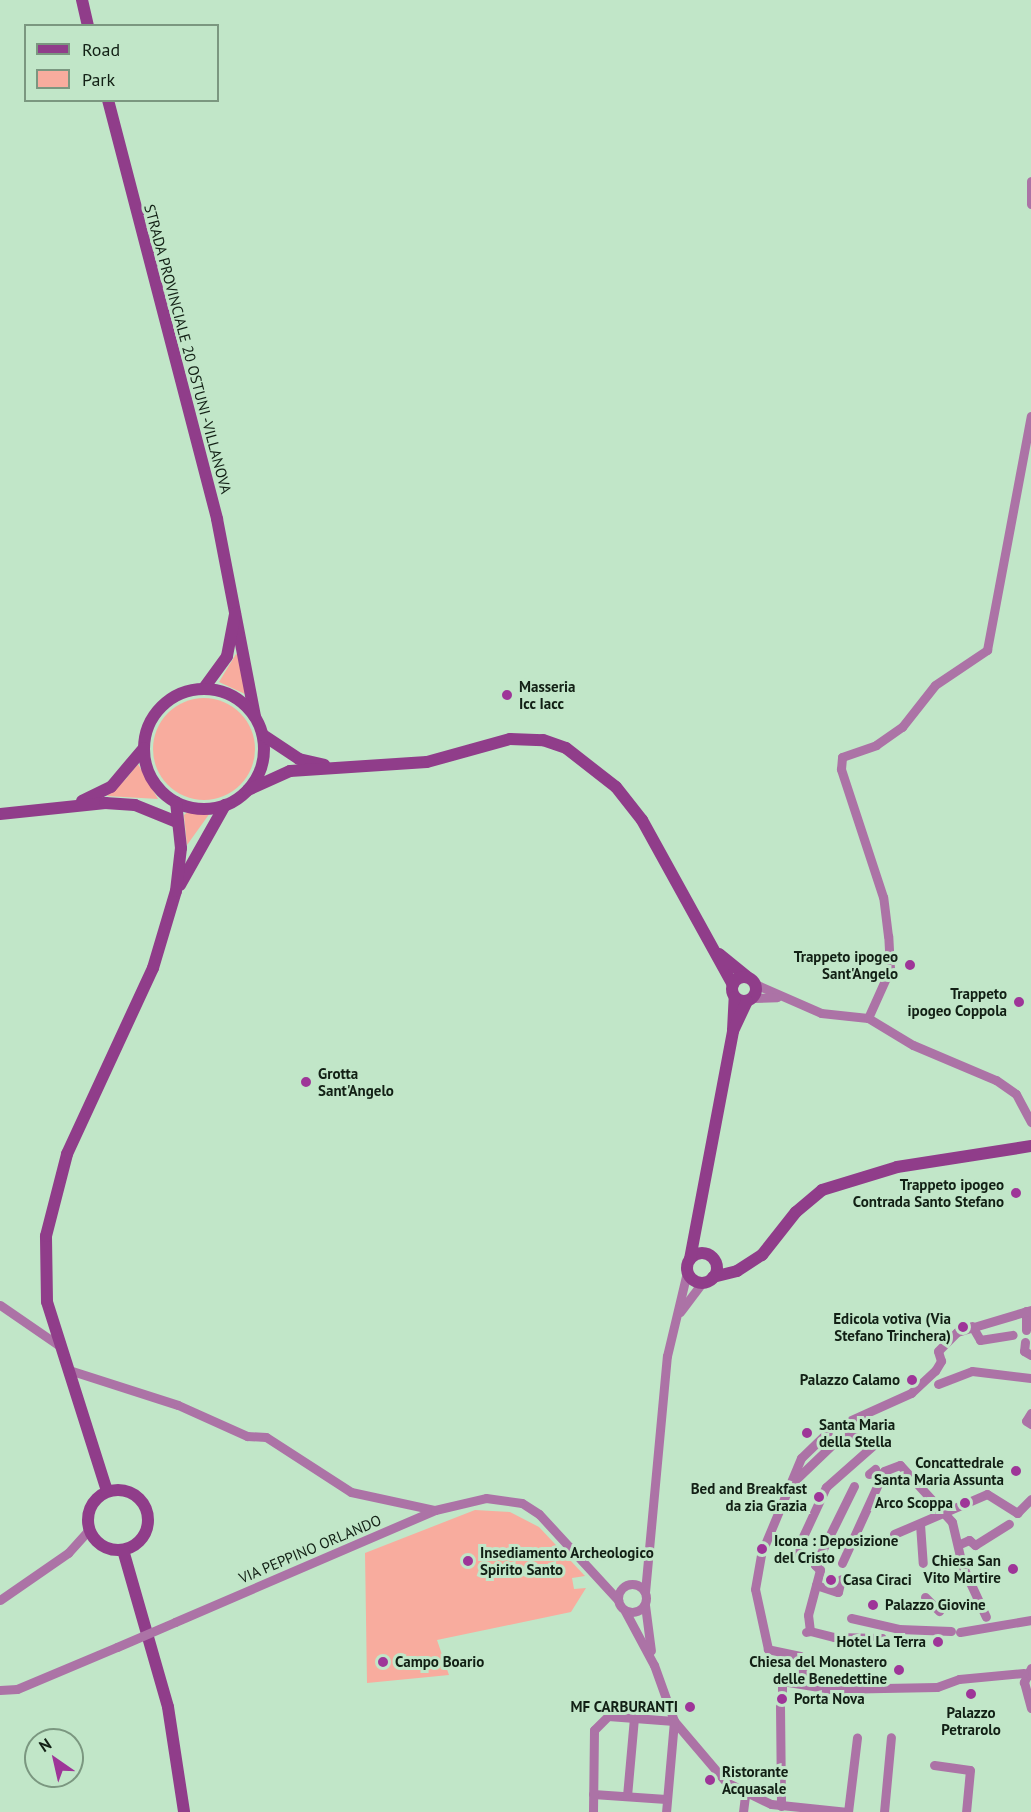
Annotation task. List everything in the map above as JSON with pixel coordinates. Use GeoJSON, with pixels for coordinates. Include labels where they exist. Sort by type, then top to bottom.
{"type":"FeatureCollection","features":[{"type":"Feature","properties":{"kind":"main road"},"geometry":{"type":"LineString","coordinates":[[82,0],[88,24]]}},
{"type":"Feature","properties":{"kind":"main road","name":"STRADA PROVINCIALE 20 OSTUNI -VILLANOVA"},"geometry":{"type":"LineString","coordinates":[[109,102],[237,606],[255,716]]}},
{"type":"Feature","properties":{"kind":"main road"},"geometry":{"type":"LineString","coordinates":[[204,688],[227,656],[237,606]]}},
{"type":"Feature","properties":{"kind":"main road"},"geometry":{"type":"LineString","coordinates":[[78,803],[111,787],[144,748],[156,713],[185,692],[204,688],[224,692],[255,716],[263,735],[264,755],[248,790]]}},
{"type":"Feature","properties":{"kind":"main road"},"geometry":{"type":"LineString","coordinates":[[263,735],[298,759],[337,768]]}},
{"type":"Feature","properties":{"kind":"main road"},"geometry":{"type":"LineString","coordinates":[[0,814],[78,803],[135,805],[173,800],[208,808],[225,805],[248,790],[290,771],[427,762],[510,739],[543,740],[567,748],[616,787],[642,820],[718,953],[734,991],[733,1031],[687,1272],[702,1283],[743,1266],[762,1255],[796,1212],[822,1190],[897,1167],[1031,1146]]}},
{"type":"Feature","properties":{"kind":"main road"},"geometry":{"type":"LineString","coordinates":[[144,748],[156,784],[173,800],[177,822],[176,891]]}},
{"type":"Feature","properties":{"kind":"main road"},"geometry":{"type":"LineString","coordinates":[[135,805],[177,822]]}},
{"type":"Feature","properties":{"kind":"main road"},"geometry":{"type":"LineString","coordinates":[[107,1491],[47,1302],[46,1236],[67,1154],[153,968],[176,891],[225,805]]}},
{"type":"Feature","properties":{"kind":"main road"},"geometry":{"type":"LineString","coordinates":[[718,953],[751,981]]}},
{"type":"Feature","properties":{"kind":"main road"},"geometry":{"type":"LineString","coordinates":[[734,991],[751,981]]}},
{"type":"Feature","properties":{"kind":"main road"},"geometry":{"type":"LineString","coordinates":[[733,1031],[750,1000],[751,981]]}},
{"type":"Feature","properties":{"kind":"main road"},"geometry":{"type":"LineString","coordinates":[[734,991],[750,1000]]}},
{"type":"Feature","properties":{"kind":"main road"},"geometry":{"type":"LineString","coordinates":[[695,1227],[704,1253],[715,1260],[743,1266]]}},
{"type":"Feature","properties":{"kind":"main road"},"geometry":{"type":"LineString","coordinates":[[690,1259],[704,1253]]}},
{"type":"Feature","properties":{"kind":"main road"},"geometry":{"type":"LineString","coordinates":[[714,1277],[715,1260]]}},
{"type":"Feature","properties":{"kind":"main road"},"geometry":{"type":"LineString","coordinates":[[107,1491],[127,1491],[148,1512],[146,1532],[123,1550],[106,1548],[89,1530],[93,1503],[107,1491]]}},
{"type":"Feature","properties":{"kind":"main road"},"geometry":{"type":"LineString","coordinates":[[123,1550],[168,1707],[184,1812]]}},
{"type":"Feature","properties":{"kind":"street"},"geometry":{"type":"LineString","coordinates":[[1031,182],[1031,204]]}},
{"type":"Feature","properties":{"kind":"street"},"geometry":{"type":"LineString","coordinates":[[868,1018],[890,969],[888,936],[883,897],[840,769],[842,757],[876,745],[902,727],[935,685],[987,650],[1031,416]]}},
{"type":"Feature","properties":{"kind":"street"},"geometry":{"type":"LineString","coordinates":[[751,981],[779,997],[821,1013],[868,1018],[913,1045],[996,1080],[1016,1094],[1031,1122]]}},
{"type":"Feature","properties":{"kind":"street"},"geometry":{"type":"LineString","coordinates":[[750,1000],[779,997]]}},
{"type":"Feature","properties":{"kind":"street"},"geometry":{"type":"LineString","coordinates":[[654,1665],[645,1605],[644,1562],[676,1319],[687,1272]]}},
{"type":"Feature","properties":{"kind":"street"},"geometry":{"type":"LineString","coordinates":[[676,1319],[702,1283]]}},
{"type":"Feature","properties":{"kind":"street"},"geometry":{"type":"LineString","coordinates":[[0,1305],[61,1347]]}},
{"type":"Feature","properties":{"kind":"street"},"geometry":{"type":"LineString","coordinates":[[804,1682],[800,1656],[768,1649],[755,1589],[761,1554],[803,1455],[831,1429],[903,1397],[923,1382],[935,1371],[944,1344],[972,1326],[1028,1310],[1026,1330]]}},
{"type":"Feature","properties":{"kind":"street"},"geometry":{"type":"LineString","coordinates":[[972,1326],[980,1340],[1013,1335]]}},
{"type":"Feature","properties":{"kind":"street"},"geometry":{"type":"LineString","coordinates":[[1025,1342],[1024,1351],[1031,1355]]}},
{"type":"Feature","properties":{"kind":"street"},"geometry":{"type":"LineString","coordinates":[[69,1370],[178,1405],[247,1436],[266,1437],[351,1492],[435,1510]]}},
{"type":"Feature","properties":{"kind":"street"},"geometry":{"type":"LineString","coordinates":[[938,1384],[972,1371],[1031,1378]]}},
{"type":"Feature","properties":{"kind":"street"},"geometry":{"type":"LineString","coordinates":[[1031,1413],[1026,1421],[1031,1424]]}},
{"type":"Feature","properties":{"kind":"street"},"geometry":{"type":"LineString","coordinates":[[789,1486],[832,1444],[856,1431]]}},
{"type":"Feature","properties":{"kind":"street"},"geometry":{"type":"LineString","coordinates":[[793,1558],[826,1487],[878,1441]]}},
{"type":"Feature","properties":{"kind":"street"},"geometry":{"type":"LineString","coordinates":[[842,1563],[884,1471],[900,1466],[948,1516],[960,1544],[962,1565],[986,1617]]}},
{"type":"Feature","properties":{"kind":"street"},"geometry":{"type":"LineString","coordinates":[[854,1486],[815,1565],[816,1585],[810,1608],[808,1631],[834,1637],[882,1638]]}},
{"type":"Feature","properties":{"kind":"street"},"geometry":{"type":"LineString","coordinates":[[894,1534],[948,1516],[987,1494],[1012,1511],[1030,1501]]}},
{"type":"Feature","properties":{"kind":"street","name":"VIA PEPPINO ORLANDO"},"geometry":{"type":"LineString","coordinates":[[0,1690],[17,1689],[435,1510],[486,1498],[522,1503],[545,1520],[607,1589],[619,1595]]}},
{"type":"Feature","properties":{"kind":"street"},"geometry":{"type":"LineString","coordinates":[[920,1524],[923,1563]]}},
{"type":"Feature","properties":{"kind":"street"},"geometry":{"type":"LineString","coordinates":[[960,1544],[969,1540],[975,1545],[1009,1524]]}},
{"type":"Feature","properties":{"kind":"street"},"geometry":{"type":"LineString","coordinates":[[0,1600],[68,1553],[89,1530]]}},
{"type":"Feature","properties":{"kind":"street"},"geometry":{"type":"LineString","coordinates":[[644,1562],[630,1584],[619,1595],[654,1665],[674,1720],[726,1782],[745,1795],[788,1808],[848,1812],[857,1738]]}},
{"type":"Feature","properties":{"kind":"street"},"geometry":{"type":"LineString","coordinates":[[816,1585],[838,1592],[842,1579]]}},
{"type":"Feature","properties":{"kind":"street"},"geometry":{"type":"LineString","coordinates":[[630,1584],[645,1592]]}},
{"type":"Feature","properties":{"kind":"street"},"geometry":{"type":"LineString","coordinates":[[924,1597],[939,1611]]}},
{"type":"Feature","properties":{"kind":"street"},"geometry":{"type":"LineString","coordinates":[[625,1611],[634,1612],[645,1605]]}},
{"type":"Feature","properties":{"kind":"street"},"geometry":{"type":"LineString","coordinates":[[851,1618],[883,1622],[899,1629],[955,1631],[1031,1620]]}},
{"type":"Feature","properties":{"kind":"street"},"geometry":{"type":"LineString","coordinates":[[782,1686],[804,1682],[831,1689],[937,1687],[959,1679],[1028,1671],[1031,1708]]}},
{"type":"Feature","properties":{"kind":"street"},"geometry":{"type":"LineString","coordinates":[[780,1706],[788,1808]]}},
{"type":"Feature","properties":{"kind":"street"},"geometry":{"type":"LineString","coordinates":[[593,1812],[594,1730],[608,1716],[674,1720]]}},
{"type":"Feature","properties":{"kind":"street"},"geometry":{"type":"LineString","coordinates":[[627,1796],[634,1718]]}},
{"type":"Feature","properties":{"kind":"street"},"geometry":{"type":"LineString","coordinates":[[666,1812],[674,1720]]}},
{"type":"Feature","properties":{"kind":"street"},"geometry":{"type":"LineString","coordinates":[[884,1812],[891,1737]]}},
{"type":"Feature","properties":{"kind":"street"},"geometry":{"type":"LineString","coordinates":[[934,1764],[970,1770],[966,1812]]}},
{"type":"Feature","properties":{"kind":"street"},"geometry":{"type":"LineString","coordinates":[[593,1794],[666,1799]]}},
{"type":"Feature","properties":{"kind":"street"},"geometry":{"type":"LineString","coordinates":[[742,1812],[745,1795]]}},
{"type":"Feature","properties":{"kind":"green space"},"geometry":{"type":"Polygon","coordinates":[[[236,654],[241,657],[245,694],[219,682],[236,654]]]}},
{"type":"Feature","properties":{"kind":"green space"},"geometry":{"type":"Polygon","coordinates":[[[204,698],[223,702],[240,713],[251,730],[255,749],[251,768],[240,785],[223,796],[204,800],[185,796],[168,785],[157,768],[153,749],[157,730],[168,713],[185,702],[204,698]]]}},
{"type":"Feature","properties":{"kind":"green space"},"geometry":{"type":"Polygon","coordinates":[[[138,764],[158,799],[107,796],[126,779],[138,764]]]}},
{"type":"Feature","properties":{"kind":"green space"},"geometry":{"type":"Polygon","coordinates":[[[190,810],[210,813],[187,845],[184,815],[190,810]]]}},
{"type":"Feature","properties":{"kind":"green space"},"geometry":{"type":"Polygon","coordinates":[[[475,1510],[510,1512],[539,1527],[585,1576],[572,1578],[574,1589],[586,1588],[571,1612],[437,1640],[449,1675],[367,1683],[365,1553],[475,1510]]]}},
{"type":"Feature","properties":{"kind":"place","name":"Masseria Icc Iacc"},"geometry":{"type":"Point","coordinates":[507,695]}},
{"type":"Feature","properties":{"kind":"place","name":"Trappeto ipogeo Sant'Angelo"},"geometry":{"type":"Point","coordinates":[910,965]}},
{"type":"Feature","properties":{"kind":"place","name":"Trappeto ipogeo Coppola"},"geometry":{"type":"Point","coordinates":[1019,1002]}},
{"type":"Feature","properties":{"kind":"place","name":"Grotta Sant'Angelo"},"geometry":{"type":"Point","coordinates":[306,1082]}},
{"type":"Feature","properties":{"kind":"place","name":"Trappeto ipogeo Contrada Santo Stefano"},"geometry":{"type":"Point","coordinates":[1016,1193]}},
{"type":"Feature","properties":{"kind":"place","name":"Edicola votiva (Via Stefano Trinchera)"},"geometry":{"type":"Point","coordinates":[963,1327]}},
{"type":"Feature","properties":{"kind":"place","name":"Palazzo Calamo"},"geometry":{"type":"Point","coordinates":[912,1380]}},
{"type":"Feature","properties":{"kind":"place","name":"Santa Maria della Stella"},"geometry":{"type":"Point","coordinates":[807,1433]}},
{"type":"Feature","properties":{"kind":"place","name":"Concattedrale Santa Maria Assunta"},"geometry":{"type":"Point","coordinates":[1016,1471]}},
{"type":"Feature","properties":{"kind":"place","name":"Bed and Breakfast da zia Grazia"},"geometry":{"type":"Point","coordinates":[819,1497]}},
{"type":"Feature","properties":{"kind":"place","name":"Arco Scoppa"},"geometry":{"type":"Point","coordinates":[965,1503]}},
{"type":"Feature","properties":{"kind":"place","name":"Icona : Deposizione del Cristo"},"geometry":{"type":"Point","coordinates":[762,1549]}},
{"type":"Feature","properties":{"kind":"place","name":"Insediamento Archeologico Spirito Santo"},"geometry":{"type":"Point","coordinates":[468,1561]}},
{"type":"Feature","properties":{"kind":"place","name":"Chiesa San Vito Martire"},"geometry":{"type":"Point","coordinates":[1013,1569]}},
{"type":"Feature","properties":{"kind":"place","name":"Casa Ciraci"},"geometry":{"type":"Point","coordinates":[831,1580]}},
{"type":"Feature","properties":{"kind":"place","name":"Palazzo Giovine"},"geometry":{"type":"Point","coordinates":[873,1605]}},
{"type":"Feature","properties":{"kind":"place","name":"Hotel La Terra"},"geometry":{"type":"Point","coordinates":[938,1642]}},
{"type":"Feature","properties":{"kind":"place","name":"Campo Boario"},"geometry":{"type":"Point","coordinates":[383,1662]}},
{"type":"Feature","properties":{"kind":"place","name":"Chiesa del Monastero delle Benedettine"},"geometry":{"type":"Point","coordinates":[899,1670]}},
{"type":"Feature","properties":{"kind":"place","name":"Palazzo Petrarolo"},"geometry":{"type":"Point","coordinates":[971,1694]}},
{"type":"Feature","properties":{"kind":"place","name":"Porta Nova"},"geometry":{"type":"Point","coordinates":[782,1699]}},
{"type":"Feature","properties":{"kind":"place","name":"MF CARBURANTI"},"geometry":{"type":"Point","coordinates":[690,1707]}},
{"type":"Feature","properties":{"kind":"place","name":"Ristorante Acquasale"},"geometry":{"type":"Point","coordinates":[710,1780]}}]}
